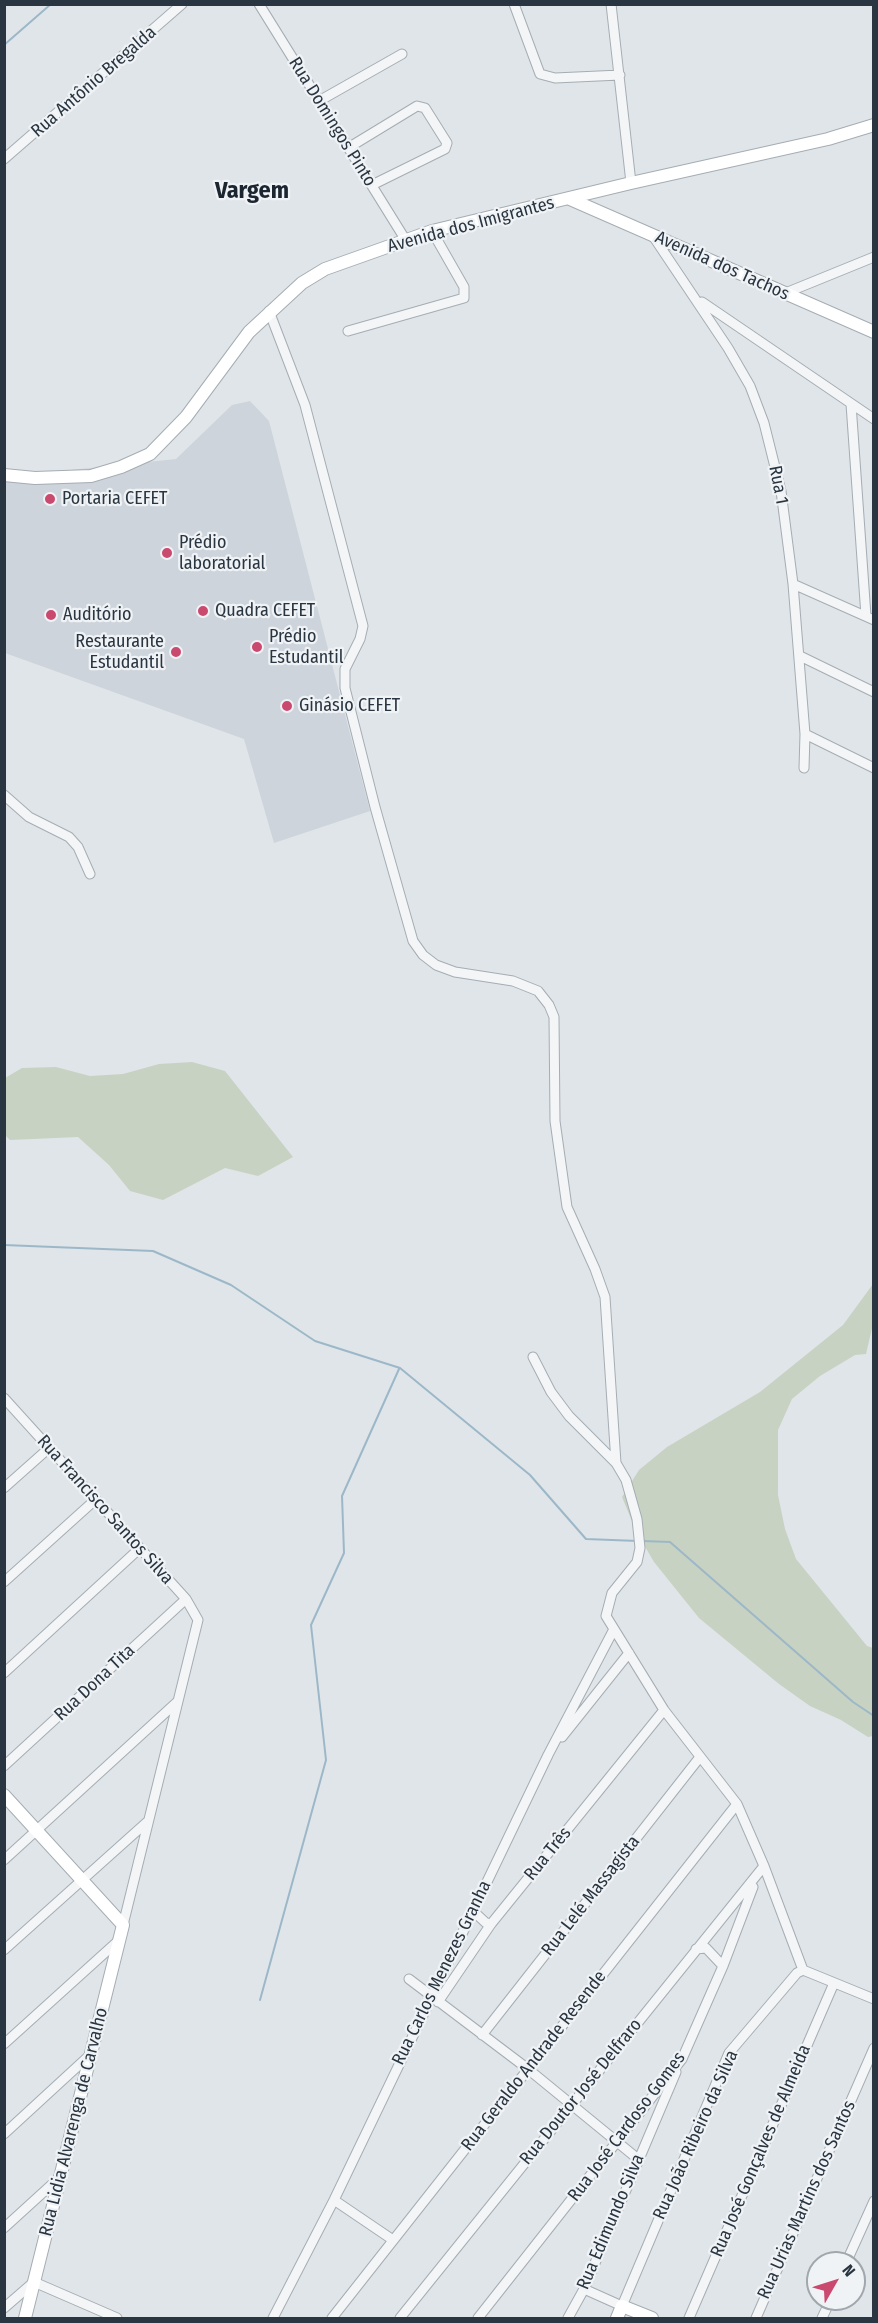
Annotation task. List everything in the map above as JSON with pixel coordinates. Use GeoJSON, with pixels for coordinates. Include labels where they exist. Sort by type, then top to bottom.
{"type":"FeatureCollection","features":[{"type":"Feature","properties":{"kind":"street","name":"Rua Antônio Bregalda"},"geometry":{"type":"LineString","coordinates":[[4,159],[182,4]]}},
{"type":"Feature","properties":{"kind":"street","name":"Rua Domingos Pinto"},"geometry":{"type":"LineString","coordinates":[[259,4],[405,239]]}},
{"type":"Feature","properties":{"kind":"street"},"geometry":{"type":"LineString","coordinates":[[514,4],[540,74],[555,78],[620,75]]}},
{"type":"Feature","properties":{"kind":"street"},"geometry":{"type":"LineString","coordinates":[[611,4],[631,183]]}},
{"type":"Feature","properties":{"kind":"street"},"geometry":{"type":"LineString","coordinates":[[319,101],[402,54]]}},
{"type":"Feature","properties":{"kind":"street"},"geometry":{"type":"LineString","coordinates":[[348,148],[417,106],[425,108],[447,142],[445,149],[372,185]]}},
{"type":"Feature","properties":{"kind":"street","name":"Avenida dos Imigrantes"},"geometry":{"type":"LineString","coordinates":[[4,475],[35,478],[91,476],[122,467],[150,454],[186,417],[249,332],[269,311],[302,283],[326,269],[432,231],[828,139],[873,125]]}},
{"type":"Feature","properties":{"kind":"street","name":"Avenida dos Tachos"},"geometry":{"type":"LineString","coordinates":[[570,199],[873,332]]}},
{"type":"Feature","properties":{"kind":"street"},"geometry":{"type":"LineString","coordinates":[[348,331],[464,298],[464,287],[432,231]]}},
{"type":"Feature","properties":{"kind":"street","name":"Rua 1"},"geometry":{"type":"LineString","coordinates":[[651,234],[698,299],[750,386],[764,423],[781,491],[793,584],[805,734],[804,768]]}},
{"type":"Feature","properties":{"kind":"street"},"geometry":{"type":"LineString","coordinates":[[783,294],[873,257]]}},
{"type":"Feature","properties":{"kind":"street"},"geometry":{"type":"LineString","coordinates":[[698,299],[873,419]]}},
{"type":"Feature","properties":{"kind":"street"},"geometry":{"type":"LineString","coordinates":[[269,311],[305,405],[363,626],[360,639],[345,669],[345,688],[375,807],[413,941],[423,955],[436,965],[455,972],[513,981],[538,991],[549,1005],[554,1017],[555,1121],[563,1180],[567,1207],[605,1297],[616,1463]]}},
{"type":"Feature","properties":{"kind":"street"},"geometry":{"type":"LineString","coordinates":[[793,584],[870,618],[851,404]]}},
{"type":"Feature","properties":{"kind":"street"},"geometry":{"type":"LineString","coordinates":[[800,656],[873,692]]}},
{"type":"Feature","properties":{"kind":"street"},"geometry":{"type":"LineString","coordinates":[[805,734],[873,768]]}},
{"type":"Feature","properties":{"kind":"street"},"geometry":{"type":"LineString","coordinates":[[4,795],[29,817],[69,837],[78,847],[90,874]]}},
{"type":"Feature","properties":{"kind":"street"},"geometry":{"type":"LineString","coordinates":[[533,1357],[551,1392],[569,1416],[616,1463],[626,1480],[634,1509],[640,1548],[637,1562],[616,1585],[606,1610],[606,1616],[664,1710],[737,1804],[765,1866],[802,1970],[873,1999]]}},
{"type":"Feature","properties":{"kind":"street","name":"Rua Francisco Santos Silva"},"geometry":{"type":"LineString","coordinates":[[4,1398],[186,1599],[196,1615],[199,1627]]}},
{"type":"Feature","properties":{"kind":"street"},"geometry":{"type":"LineString","coordinates":[[4,1488],[49,1448]]}},
{"type":"Feature","properties":{"kind":"street"},"geometry":{"type":"LineString","coordinates":[[4,1582],[95,1500]]}},
{"type":"Feature","properties":{"kind":"street"},"geometry":{"type":"LineString","coordinates":[[4,1673],[139,1549]]}},
{"type":"Feature","properties":{"kind":"street","name":"Rua Dona Tita"},"geometry":{"type":"LineString","coordinates":[[4,1766],[186,1599]]}},
{"type":"Feature","properties":{"kind":"street","name":"Rua Lidia Alvarenga de Carvalho"},"geometry":{"type":"LineString","coordinates":[[25,2319],[120,1939],[119,1921],[199,1627]]}},
{"type":"Feature","properties":{"kind":"street","name":"Rua Carlos Menezes Granha"},"geometry":{"type":"LineString","coordinates":[[273,2319],[434,1998],[472,1910],[548,1755],[614,1629]]}},
{"type":"Feature","properties":{"kind":"street"},"geometry":{"type":"LineString","coordinates":[[548,1755],[629,1653]]}},
{"type":"Feature","properties":{"kind":"street"},"geometry":{"type":"LineString","coordinates":[[4,1860],[177,1702]]}},
{"type":"Feature","properties":{"kind":"street","name":"Rua Três"},"geometry":{"type":"LineString","coordinates":[[434,1998],[664,1710]]}},
{"type":"Feature","properties":{"kind":"street","name":"Rua Lelé Massagista"},"geometry":{"type":"LineString","coordinates":[[482,2035],[700,1757]]}},
{"type":"Feature","properties":{"kind":"street"},"geometry":{"type":"LineString","coordinates":[[4,1795],[119,1921]]}},
{"type":"Feature","properties":{"kind":"street","name":"Rua Geraldo Andrade Resende"},"geometry":{"type":"LineString","coordinates":[[332,2319],[737,1804]]}},
{"type":"Feature","properties":{"kind":"street"},"geometry":{"type":"LineString","coordinates":[[4,1950],[147,1822]]}},
{"type":"Feature","properties":{"kind":"street","name":"Rua Doutor José Delfraro"},"geometry":{"type":"LineString","coordinates":[[400,2319],[765,1866]]}},
{"type":"Feature","properties":{"kind":"street","name":"Rua José Cardoso Gomes"},"geometry":{"type":"LineString","coordinates":[[478,2319],[682,2059],[723,1966],[754,1882]]}},
{"type":"Feature","properties":{"kind":"street"},"geometry":{"type":"LineString","coordinates":[[472,1910],[486,1923],[491,1924]]}},
{"type":"Feature","properties":{"kind":"street"},"geometry":{"type":"LineString","coordinates":[[4,2044],[120,1939]]}},
{"type":"Feature","properties":{"kind":"street"},"geometry":{"type":"LineString","coordinates":[[696,1949],[706,1948],[723,1966]]}},
{"type":"Feature","properties":{"kind":"street","name":"Rua João Ribeiro da Silva"},"geometry":{"type":"LineString","coordinates":[[617,2319],[729,2053],[802,1970]]}},
{"type":"Feature","properties":{"kind":"street"},"geometry":{"type":"LineString","coordinates":[[409,1979],[528,2069],[638,2159]]}},
{"type":"Feature","properties":{"kind":"street","name":"Rua José Gonçalves de Almeida"},"geometry":{"type":"LineString","coordinates":[[689,2319],[834,1983]]}},
{"type":"Feature","properties":{"kind":"street","name":"Rua Urias Martins dos Santos"},"geometry":{"type":"LineString","coordinates":[[756,2319],[873,2048]]}},
{"type":"Feature","properties":{"kind":"street"},"geometry":{"type":"LineString","coordinates":[[4,2134],[91,2054]]}},
{"type":"Feature","properties":{"kind":"street","name":"Rua Edimundo Silva"},"geometry":{"type":"LineString","coordinates":[[568,2319],[584,2289],[682,2059]]}},
{"type":"Feature","properties":{"kind":"street"},"geometry":{"type":"LineString","coordinates":[[4,2228],[61,2176]]}},
{"type":"Feature","properties":{"kind":"street"},"geometry":{"type":"LineString","coordinates":[[334,2200],[393,2240]]}},
{"type":"Feature","properties":{"kind":"street"},"geometry":{"type":"LineString","coordinates":[[851,2251],[873,2201]]}},
{"type":"Feature","properties":{"kind":"street"},"geometry":{"type":"LineString","coordinates":[[4,2308],[34,2282],[117,2319]]}},
{"type":"Feature","properties":{"kind":"street"},"geometry":{"type":"LineString","coordinates":[[584,2289],[652,2319]]}},
{"type":"Feature","properties":{"kind":"street"},"geometry":{"type":"LineString","coordinates":[[562,2319],[573,2306]]}},
{"type":"Feature","properties":{"kind":"shaded area"},"geometry":{"type":"Polygon","coordinates":[[[250,401],[269,421],[370,811],[274,843],[244,739],[5,653],[5,477],[176,459],[232,405],[250,401]]]}},
{"type":"Feature","properties":{"kind":"green space"},"geometry":{"type":"Polygon","coordinates":[[[192,1062],[225,1071],[293,1157],[258,1176],[225,1168],[163,1200],[130,1191],[109,1165],[78,1137],[10,1140],[5,1135],[5,1078],[22,1068],[56,1067],[90,1076],[123,1074],[159,1064],[192,1062]]]}},
{"type":"Feature","properties":{"kind":"green space"},"geometry":{"type":"Polygon","coordinates":[[[873,1284],[873,1324],[866,1354],[855,1355],[820,1376],[792,1399],[778,1430],[778,1495],[785,1529],[796,1559],[867,1646],[873,1648],[873,1736],[868,1737],[841,1720],[810,1706],[779,1684],[699,1618],[654,1562],[636,1531],[622,1497],[639,1470],[667,1447],[760,1392],[843,1325],[873,1284]]]}},
{"type":"Feature","properties":{"kind":"waterway"},"geometry":{"type":"LineString","coordinates":[[4,45],[51,4]]}},
{"type":"Feature","properties":{"kind":"waterway"},"geometry":{"type":"LineString","coordinates":[[4,1245],[153,1251],[231,1285],[315,1341],[400,1368],[530,1475],[586,1539],[638,1541]]}},
{"type":"Feature","properties":{"kind":"waterway"},"geometry":{"type":"LineString","coordinates":[[260,2000],[326,1760],[311,1625],[344,1553],[342,1496],[399,1369]]}},
{"type":"Feature","properties":{"kind":"waterway"},"geometry":{"type":"LineString","coordinates":[[643,1541],[670,1542],[853,1702],[874,1716]]}},
{"type":"Feature","properties":{"kind":"place","name":"Portaria CEFET"},"geometry":{"type":"Point","coordinates":[50,499]}},
{"type":"Feature","properties":{"kind":"place","name":"Prédio laboratorial"},"geometry":{"type":"Point","coordinates":[167,553]}},
{"type":"Feature","properties":{"kind":"place","name":"Quadra CEFET"},"geometry":{"type":"Point","coordinates":[203,611]}},
{"type":"Feature","properties":{"kind":"place","name":"Auditório"},"geometry":{"type":"Point","coordinates":[51,615]}},
{"type":"Feature","properties":{"kind":"place","name":"Prédio Estudantil"},"geometry":{"type":"Point","coordinates":[257,647]}},
{"type":"Feature","properties":{"kind":"place","name":"Restaurante Estudantil"},"geometry":{"type":"Point","coordinates":[176,652]}},
{"type":"Feature","properties":{"kind":"place","name":"Ginásio CEFET"},"geometry":{"type":"Point","coordinates":[287,706]}},
{"type":"Feature","properties":{"kind":"district","name":"Vargem"},"geometry":{"type":"Point","coordinates":[252,191]}}]}
